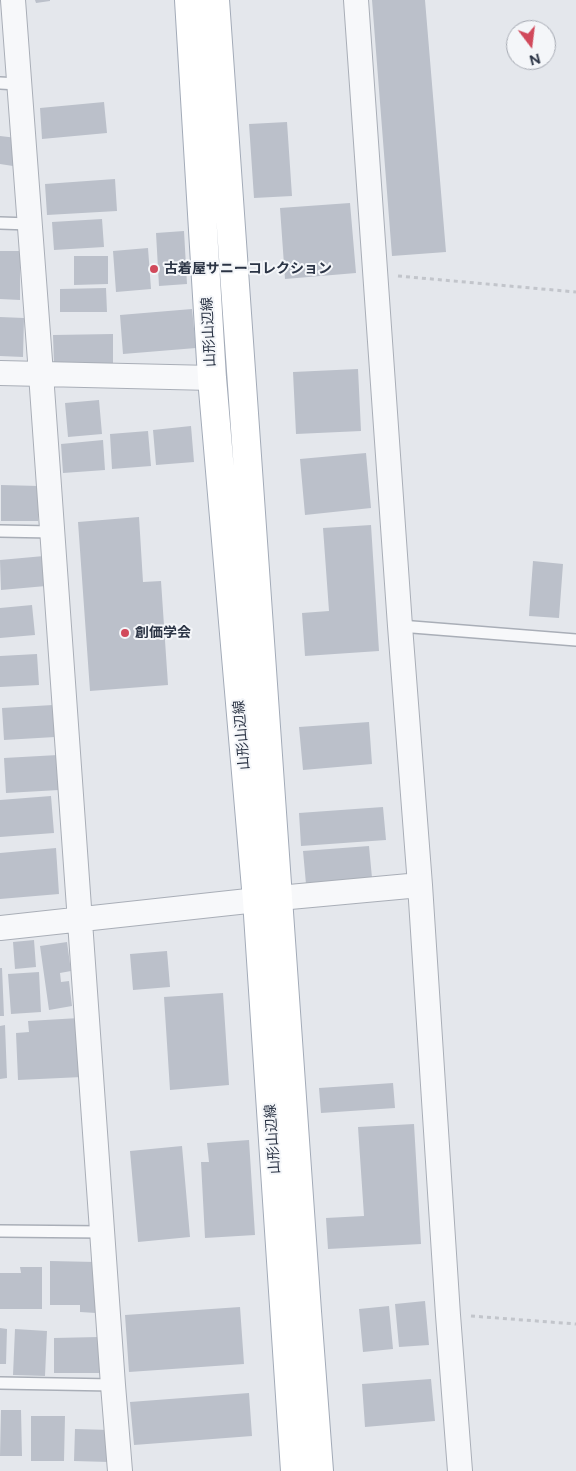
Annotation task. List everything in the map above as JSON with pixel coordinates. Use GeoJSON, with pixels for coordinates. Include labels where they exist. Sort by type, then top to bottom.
{"type":"FeatureCollection","features":[{"type":"Feature","properties":{"kind":"main road","name":"山形山辺線"},"geometry":{"type":"LineString","coordinates":[[189,0],[212,378],[266,899],[319,1471]]}},
{"type":"Feature","properties":{"kind":"main road","name":"山形山辺線"},"geometry":{"type":"LineString","coordinates":[[215,0],[238,366],[296,1471]]}},
{"type":"Feature","properties":{"kind":"street"},"geometry":{"type":"LineString","coordinates":[[13,0],[9,84],[30,224],[120,1471]]}},
{"type":"Feature","properties":{"kind":"street"},"geometry":{"type":"LineString","coordinates":[[356,0],[460,1471]]}},
{"type":"Feature","properties":{"kind":"street"},"geometry":{"type":"LineString","coordinates":[[0,373],[212,378]]}},
{"type":"Feature","properties":{"kind":"street"},"geometry":{"type":"LineString","coordinates":[[0,928],[266,899],[420,885]]}},
{"type":"Feature","properties":{"kind":"lane"},"geometry":{"type":"LineString","coordinates":[[0,223],[30,224]]}},
{"type":"Feature","properties":{"kind":"lane"},"geometry":{"type":"LineString","coordinates":[[0,531],[52,532]]}},
{"type":"Feature","properties":{"kind":"lane"},"geometry":{"type":"LineString","coordinates":[[400,626],[576,640]]}},
{"type":"Feature","properties":{"kind":"lane"},"geometry":{"type":"LineString","coordinates":[[0,1231],[102,1232]]}},
{"type":"Feature","properties":{"kind":"lane"},"geometry":{"type":"LineString","coordinates":[[0,1383],[113,1385]]}},
{"type":"Feature","properties":{"kind":"path"},"geometry":{"type":"LineString","coordinates":[[375,274],[576,292]]}},
{"type":"Feature","properties":{"kind":"path"},"geometry":{"type":"LineString","coordinates":[[448,1315],[576,1324]]}},
{"type":"Feature","properties":{"kind":"building"},"geometry":{"type":"Polygon","coordinates":[[[35,0],[50,0],[50,1],[36,3],[35,0]]]}},
{"type":"Feature","properties":{"kind":"building"},"geometry":{"type":"Polygon","coordinates":[[[372,0],[425,0],[446,252],[392,256],[372,0]]]}},
{"type":"Feature","properties":{"kind":"building"},"geometry":{"type":"Polygon","coordinates":[[[104,102],[107,133],[42,139],[40,108],[104,102]]]}},
{"type":"Feature","properties":{"kind":"building"},"geometry":{"type":"Polygon","coordinates":[[[287,122],[292,196],[254,198],[249,124],[287,122]]]}},
{"type":"Feature","properties":{"kind":"building"},"geometry":{"type":"Polygon","coordinates":[[[0,136],[17,138],[13,166],[0,164],[0,136]]]}},
{"type":"Feature","properties":{"kind":"building"},"geometry":{"type":"Polygon","coordinates":[[[115,179],[117,211],[47,215],[45,184],[115,179]]]}},
{"type":"Feature","properties":{"kind":"building"},"geometry":{"type":"Polygon","coordinates":[[[350,203],[356,273],[285,279],[280,208],[350,203]]]}},
{"type":"Feature","properties":{"kind":"building"},"geometry":{"type":"Polygon","coordinates":[[[102,219],[104,247],[54,250],[52,222],[102,219]]]}},
{"type":"Feature","properties":{"kind":"building"},"geometry":{"type":"Polygon","coordinates":[[[184,231],[187,284],[159,286],[156,233],[184,231]]]}},
{"type":"Feature","properties":{"kind":"building"},"geometry":{"type":"Polygon","coordinates":[[[148,248],[151,289],[116,292],[113,251],[148,248]]]}},
{"type":"Feature","properties":{"kind":"building"},"geometry":{"type":"Polygon","coordinates":[[[0,251],[20,251],[20,300],[0,299],[0,251]]]}},
{"type":"Feature","properties":{"kind":"building"},"geometry":{"type":"Polygon","coordinates":[[[74,256],[108,256],[108,284],[74,285],[74,256]]]}},
{"type":"Feature","properties":{"kind":"building"},"geometry":{"type":"Polygon","coordinates":[[[106,288],[107,312],[60,312],[60,289],[106,288]]]}},
{"type":"Feature","properties":{"kind":"building"},"geometry":{"type":"Polygon","coordinates":[[[192,309],[196,348],[123,354],[120,315],[192,309]]]}},
{"type":"Feature","properties":{"kind":"building"},"geometry":{"type":"Polygon","coordinates":[[[0,317],[24,318],[23,357],[0,356],[0,317]]]}},
{"type":"Feature","properties":{"kind":"building"},"geometry":{"type":"Polygon","coordinates":[[[113,334],[113,364],[54,365],[53,335],[113,334]]]}},
{"type":"Feature","properties":{"kind":"building"},"geometry":{"type":"Polygon","coordinates":[[[358,369],[361,431],[296,434],[293,372],[358,369]]]}},
{"type":"Feature","properties":{"kind":"building"},"geometry":{"type":"Polygon","coordinates":[[[99,400],[102,434],[68,437],[65,403],[99,400]]]}},
{"type":"Feature","properties":{"kind":"building"},"geometry":{"type":"Polygon","coordinates":[[[191,426],[194,462],[156,465],[153,430],[191,426]]]}},
{"type":"Feature","properties":{"kind":"building"},"geometry":{"type":"Polygon","coordinates":[[[148,431],[151,466],[112,469],[110,434],[148,431]]]}},
{"type":"Feature","properties":{"kind":"building"},"geometry":{"type":"Polygon","coordinates":[[[103,440],[105,470],[63,473],[61,444],[103,440]]]}},
{"type":"Feature","properties":{"kind":"building"},"geometry":{"type":"Polygon","coordinates":[[[366,453],[371,508],[305,515],[300,459],[366,453]]]}},
{"type":"Feature","properties":{"kind":"building"},"geometry":{"type":"Polygon","coordinates":[[[1,485],[39,486],[38,521],[1,521],[1,485]]]}},
{"type":"Feature","properties":{"kind":"building","name":"創価学会"},"geometry":{"type":"Polygon","coordinates":[[[139,517],[143,582],[161,581],[168,685],[90,691],[78,522],[139,517]]]}},
{"type":"Feature","properties":{"kind":"building"},"geometry":{"type":"Polygon","coordinates":[[[371,525],[379,651],[305,656],[302,613],[329,611],[323,528],[371,525]]]}},
{"type":"Feature","properties":{"kind":"building"},"geometry":{"type":"Polygon","coordinates":[[[44,556],[46,586],[1,590],[0,560],[44,556]]]}},
{"type":"Feature","properties":{"kind":"building"},"geometry":{"type":"Polygon","coordinates":[[[533,561],[563,564],[559,618],[529,616],[533,561]]]}},
{"type":"Feature","properties":{"kind":"building"},"geometry":{"type":"Polygon","coordinates":[[[32,605],[35,635],[0,638],[0,608],[32,605]]]}},
{"type":"Feature","properties":{"kind":"building"},"geometry":{"type":"Polygon","coordinates":[[[37,654],[39,685],[0,687],[0,656],[37,654]]]}},
{"type":"Feature","properties":{"kind":"building"},"geometry":{"type":"Polygon","coordinates":[[[53,705],[55,737],[4,740],[2,708],[53,705]]]}},
{"type":"Feature","properties":{"kind":"building"},"geometry":{"type":"Polygon","coordinates":[[[369,722],[372,764],[303,770],[299,727],[369,722]]]}},
{"type":"Feature","properties":{"kind":"building"},"geometry":{"type":"Polygon","coordinates":[[[58,755],[59,790],[6,793],[4,758],[58,755]]]}},
{"type":"Feature","properties":{"kind":"building"},"geometry":{"type":"Polygon","coordinates":[[[51,796],[54,833],[0,837],[0,800],[51,796]]]}},
{"type":"Feature","properties":{"kind":"building"},"geometry":{"type":"Polygon","coordinates":[[[383,807],[386,840],[301,846],[299,813],[383,807]]]}},
{"type":"Feature","properties":{"kind":"building"},"geometry":{"type":"Polygon","coordinates":[[[369,846],[372,878],[306,884],[303,851],[369,846]]]}},
{"type":"Feature","properties":{"kind":"building"},"geometry":{"type":"Polygon","coordinates":[[[56,848],[59,894],[0,899],[0,853],[56,848]]]}},
{"type":"Feature","properties":{"kind":"building"},"geometry":{"type":"Polygon","coordinates":[[[34,940],[36,967],[15,969],[13,942],[34,940]]]}},
{"type":"Feature","properties":{"kind":"building"},"geometry":{"type":"Polygon","coordinates":[[[67,942],[71,971],[60,973],[61,982],[69,981],[72,1006],[49,1010],[40,946],[67,942]]]}},
{"type":"Feature","properties":{"kind":"building"},"geometry":{"type":"Polygon","coordinates":[[[167,951],[170,987],[133,990],[130,954],[167,951]]]}},
{"type":"Feature","properties":{"kind":"building"},"geometry":{"type":"Polygon","coordinates":[[[0,968],[2,968],[4,1016],[0,1016],[0,968]]]}},
{"type":"Feature","properties":{"kind":"building"},"geometry":{"type":"Polygon","coordinates":[[[39,972],[41,1012],[11,1014],[8,974],[39,972]]]}},
{"type":"Feature","properties":{"kind":"building"},"geometry":{"type":"Polygon","coordinates":[[[223,993],[229,1085],[170,1090],[164,997],[223,993]]]}},
{"type":"Feature","properties":{"kind":"building"},"geometry":{"type":"Polygon","coordinates":[[[79,1018],[82,1077],[18,1080],[16,1033],[29,1032],[28,1021],[79,1018]]]}},
{"type":"Feature","properties":{"kind":"building"},"geometry":{"type":"Polygon","coordinates":[[[5,1025],[7,1078],[0,1079],[0,1026],[5,1025]]]}},
{"type":"Feature","properties":{"kind":"building"},"geometry":{"type":"Polygon","coordinates":[[[393,1083],[395,1108],[321,1113],[319,1088],[393,1083]]]}},
{"type":"Feature","properties":{"kind":"building"},"geometry":{"type":"Polygon","coordinates":[[[414,1124],[421,1244],[328,1249],[326,1218],[364,1216],[358,1127],[414,1124]]]}},
{"type":"Feature","properties":{"kind":"building"},"geometry":{"type":"Polygon","coordinates":[[[249,1140],[255,1235],[205,1238],[201,1162],[209,1162],[207,1143],[249,1140]]]}},
{"type":"Feature","properties":{"kind":"building"},"geometry":{"type":"Polygon","coordinates":[[[182,1146],[190,1237],[138,1242],[130,1151],[182,1146]]]}},
{"type":"Feature","properties":{"kind":"building"},"geometry":{"type":"Polygon","coordinates":[[[50,1261],[96,1262],[96,1313],[80,1312],[80,1305],[50,1305],[50,1261]]]}},
{"type":"Feature","properties":{"kind":"building"},"geometry":{"type":"Polygon","coordinates":[[[20,1267],[42,1267],[42,1309],[0,1309],[0,1273],[21,1273],[20,1267]]]}},
{"type":"Feature","properties":{"kind":"building"},"geometry":{"type":"Polygon","coordinates":[[[425,1301],[429,1345],[399,1347],[395,1304],[425,1301]]]}},
{"type":"Feature","properties":{"kind":"building"},"geometry":{"type":"Polygon","coordinates":[[[389,1306],[393,1349],[363,1352],[359,1309],[389,1306]]]}},
{"type":"Feature","properties":{"kind":"building"},"geometry":{"type":"Polygon","coordinates":[[[240,1307],[244,1364],[129,1372],[125,1315],[240,1307]]]}},
{"type":"Feature","properties":{"kind":"building"},"geometry":{"type":"Polygon","coordinates":[[[0,1328],[7,1329],[6,1364],[0,1364],[0,1328]]]}},
{"type":"Feature","properties":{"kind":"building"},"geometry":{"type":"Polygon","coordinates":[[[15,1329],[47,1331],[45,1376],[13,1375],[15,1329]]]}},
{"type":"Feature","properties":{"kind":"building"},"geometry":{"type":"Polygon","coordinates":[[[99,1337],[99,1373],[54,1373],[54,1338],[99,1337]]]}},
{"type":"Feature","properties":{"kind":"building"},"geometry":{"type":"Polygon","coordinates":[[[431,1379],[435,1421],[365,1427],[362,1384],[431,1379]]]}},
{"type":"Feature","properties":{"kind":"building"},"geometry":{"type":"Polygon","coordinates":[[[249,1393],[252,1436],[134,1445],[130,1402],[249,1393]]]}},
{"type":"Feature","properties":{"kind":"building"},"geometry":{"type":"Polygon","coordinates":[[[1,1410],[21,1410],[22,1456],[0,1456],[1,1410]]]}},
{"type":"Feature","properties":{"kind":"building"},"geometry":{"type":"Polygon","coordinates":[[[31,1416],[65,1416],[64,1461],[31,1461],[31,1416]]]}},
{"type":"Feature","properties":{"kind":"building"},"geometry":{"type":"Polygon","coordinates":[[[75,1429],[110,1430],[109,1462],[74,1461],[75,1429]]]}},
{"type":"Feature","properties":{"kind":"place","name":"古着屋サニーコレクション"},"geometry":{"type":"Point","coordinates":[154,269]}},
{"type":"Feature","properties":{"kind":"place","name":"創価学会"},"geometry":{"type":"Point","coordinates":[125,633]}}]}
